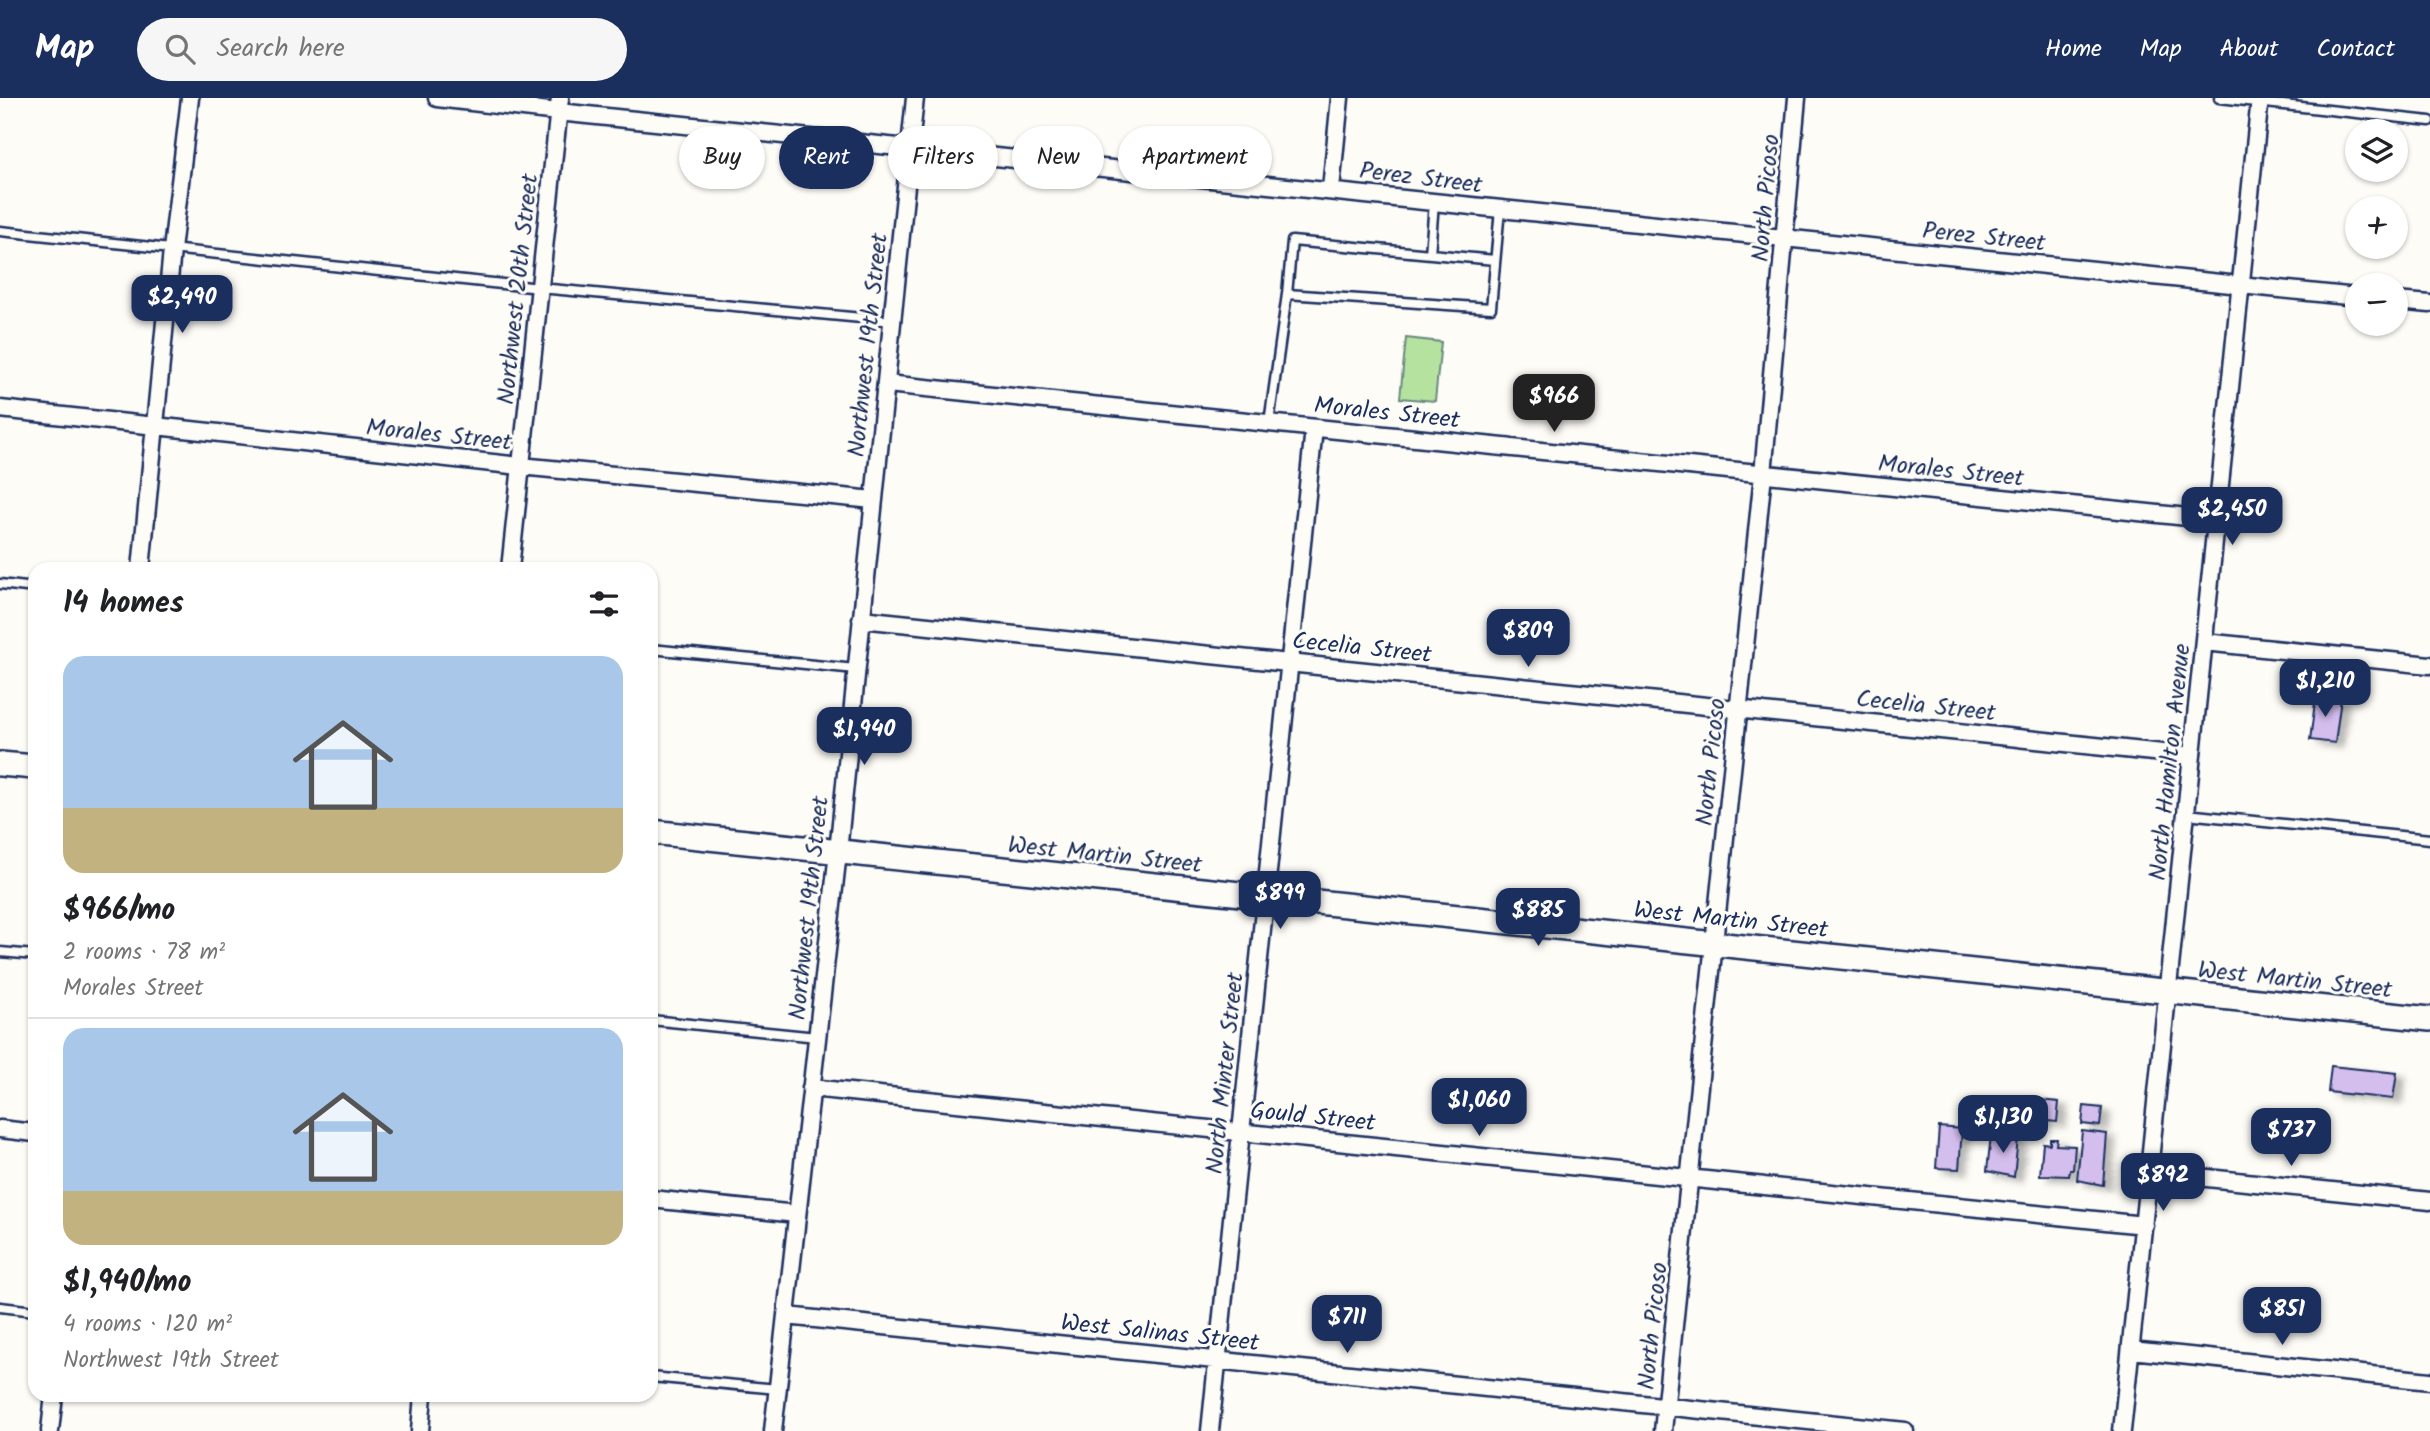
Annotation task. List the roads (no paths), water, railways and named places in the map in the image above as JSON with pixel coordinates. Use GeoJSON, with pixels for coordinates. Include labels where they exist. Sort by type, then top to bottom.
{"type":"FeatureCollection","features":[{"type":"Feature","properties":{"kind":"main road"},"geometry":{"type":"LineString","coordinates":[[0,764],[28,766]]}},
{"type":"Feature","properties":{"kind":"main road","name":"West Martin Street"},"geometry":{"type":"LineString","coordinates":[[658,833],[2430,1019]]}},
{"type":"Feature","properties":{"kind":"street"},"geometry":{"type":"LineString","coordinates":[[142,562],[172,250],[190,98]]}},
{"type":"Feature","properties":{"kind":"street","name":"Perez Street"},"geometry":{"type":"LineString","coordinates":[[437,98],[559,105],[888,143]]}},
{"type":"Feature","properties":{"kind":"street","name":"Northwest 19th Street"},"geometry":{"type":"LineString","coordinates":[[912,126],[915,98]]}},
{"type":"Feature","properties":{"kind":"street"},"geometry":{"type":"LineString","coordinates":[[1331,189],[1340,98]]}},
{"type":"Feature","properties":{"kind":"street","name":"North Picoso"},"geometry":{"type":"LineString","coordinates":[[1664,1431],[1763,474],[1797,98]]}},
{"type":"Feature","properties":{"kind":"street","name":"North Hamilton Avenue"},"geometry":{"type":"LineString","coordinates":[[2122,1431],[2260,100]]}},
{"type":"Feature","properties":{"kind":"street","name":"Northwest 20th Street"},"geometry":{"type":"LineString","coordinates":[[511,562],[559,105]]}},
{"type":"Feature","properties":{"kind":"street","name":"Perez Street"},"geometry":{"type":"LineString","coordinates":[[998,155],[2345,296]]}},
{"type":"Feature","properties":{"kind":"street","name":"Northwest 19th Street"},"geometry":{"type":"LineString","coordinates":[[773,1431],[838,852],[906,189]]}},
{"type":"Feature","properties":{"kind":"street"},"geometry":{"type":"LineString","coordinates":[[2408,302],[2430,304]]}},
{"type":"Feature","properties":{"kind":"street","name":"Morales Street"},"geometry":{"type":"LineString","coordinates":[[887,384],[2217,520]]}},
{"type":"Feature","properties":{"kind":"street","name":"Morales Street"},"geometry":{"type":"LineString","coordinates":[[0,409],[520,466],[874,500]]}},
{"type":"Feature","properties":{"kind":"street","name":"North Minter Street"},"geometry":{"type":"LineString","coordinates":[[1210,1431],[1314,428]]}},
{"type":"Feature","properties":{"kind":"street","name":"Cecelia Street"},"geometry":{"type":"LineString","coordinates":[[860,619],[2192,756]]}},
{"type":"Feature","properties":{"kind":"street"},"geometry":{"type":"LineString","coordinates":[[2204,642],[2430,665]]}},
{"type":"Feature","properties":{"kind":"street","name":"Gould Street"},"geometry":{"type":"LineString","coordinates":[[811,1088],[2144,1225]]}},
{"type":"Feature","properties":{"kind":"street"},"geometry":{"type":"LineString","coordinates":[[0,1129],[28,1132]]}},
{"type":"Feature","properties":{"kind":"street"},"geometry":{"type":"LineString","coordinates":[[2149,1172],[2430,1201]]}},
{"type":"Feature","properties":{"kind":"street"},"geometry":{"type":"LineString","coordinates":[[658,1200],[797,1214]]}},
{"type":"Feature","properties":{"kind":"street","name":"West Salinas Street"},"geometry":{"type":"LineString","coordinates":[[786,1316],[1905,1431]]}},
{"type":"Feature","properties":{"kind":"street"},"geometry":{"type":"LineString","coordinates":[[2131,1350],[2430,1381]]}},
{"type":"Feature","properties":{"kind":"street"},"geometry":{"type":"LineString","coordinates":[[50,1431],[53,1402]]}},
{"type":"Feature","properties":{"kind":"street"},"geometry":{"type":"LineString","coordinates":[[420,1431],[422,1402]]}},
{"type":"Feature","properties":{"kind":"lane"},"geometry":{"type":"LineString","coordinates":[[2219,98],[2260,100],[2430,121]]}},
{"type":"Feature","properties":{"kind":"lane"},"geometry":{"type":"LineString","coordinates":[[1430,254],[1434,202]]}},
{"type":"Feature","properties":{"kind":"lane"},"geometry":{"type":"LineString","coordinates":[[1287,294],[1491,308],[1500,209]]}},
{"type":"Feature","properties":{"kind":"lane"},"geometry":{"type":"LineString","coordinates":[[0,231],[540,288],[894,321]]}},
{"type":"Feature","properties":{"kind":"lane"},"geometry":{"type":"LineString","coordinates":[[1269,423],[1292,241],[1495,260]]}},
{"type":"Feature","properties":{"kind":"lane"},"geometry":{"type":"LineString","coordinates":[[0,584],[28,587]]}},
{"type":"Feature","properties":{"kind":"lane"},"geometry":{"type":"LineString","coordinates":[[658,650],[856,669]]}},
{"type":"Feature","properties":{"kind":"lane"},"geometry":{"type":"LineString","coordinates":[[2186,814],[2430,839]]}},
{"type":"Feature","properties":{"kind":"lane"},"geometry":{"type":"LineString","coordinates":[[0,952],[28,954]]}},
{"type":"Feature","properties":{"kind":"lane"},"geometry":{"type":"LineString","coordinates":[[658,1021],[817,1037]]}},
{"type":"Feature","properties":{"kind":"lane"},"geometry":{"type":"LineString","coordinates":[[0,1307],[28,1310]]}},
{"type":"Feature","properties":{"kind":"lane"},"geometry":{"type":"LineString","coordinates":[[658,1378],[778,1389]]}}]}
